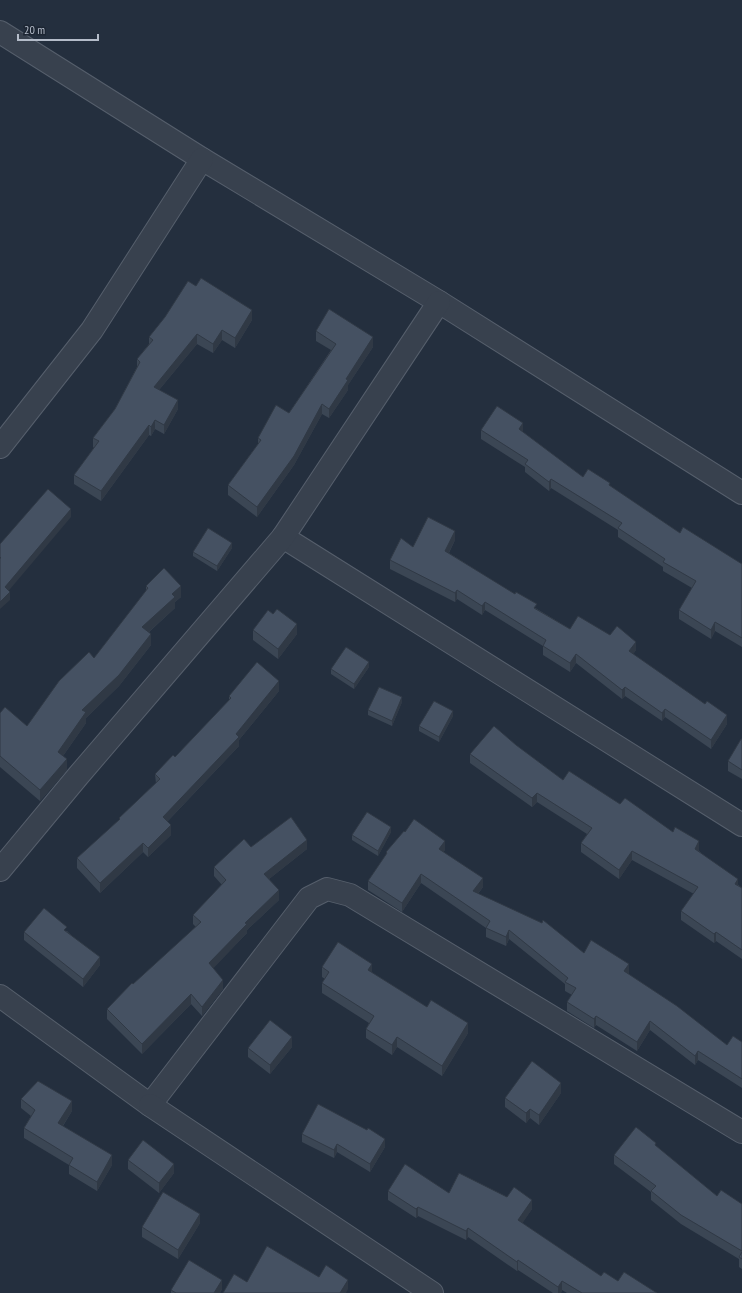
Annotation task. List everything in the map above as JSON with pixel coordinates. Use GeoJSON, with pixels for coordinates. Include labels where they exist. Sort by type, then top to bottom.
{"type":"FeatureCollection","features":[{"type":"Feature","properties":{"kind":"street"},"geometry":{"type":"LineString","coordinates":[[0,32],[202,159],[439,302],[742,493]]}},
{"type":"Feature","properties":{"kind":"street"},"geometry":{"type":"LineString","coordinates":[[0,448],[92,330],[202,159]]}},
{"type":"Feature","properties":{"kind":"street"},"geometry":{"type":"LineString","coordinates":[[0,870],[78,776],[283,536],[439,302]]}},
{"type":"Feature","properties":{"kind":"street"},"geometry":{"type":"LineString","coordinates":[[283,536],[742,825]]}},
{"type":"Feature","properties":{"kind":"street"},"geometry":{"type":"LineString","coordinates":[[150,1105],[309,898],[327,889],[350,895],[742,1132]]}},
{"type":"Feature","properties":{"kind":"street"},"geometry":{"type":"LineString","coordinates":[[0,996],[150,1105],[432,1293]]}},
{"type":"Feature","properties":{"kind":"building"},"geometry":{"type":"Polygon","coordinates":[[[201,278],[252,310],[235,338],[222,330],[213,344],[197,334],[154,387],[178,400],[164,425],[155,420],[151,427],[149,425],[101,491],[74,475],[99,441],[93,438],[115,409],[140,362],[137,359],[153,340],[149,337],[165,317],[188,281],[196,286],[201,278]]]}},
{"type":"Feature","properties":{"kind":"building"},"geometry":{"type":"Polygon","coordinates":[[[329,309],[373,337],[329,409],[322,404],[294,456],[257,507],[228,485],[261,440],[258,438],[276,405],[289,413],[336,344],[316,331],[329,309]]]}},
{"type":"Feature","properties":{"kind":"building"},"geometry":{"type":"Polygon","coordinates":[[[497,406],[523,423],[519,429],[583,477],[588,469],[680,533],[683,527],[742,564],[742,638],[715,622],[711,630],[679,610],[696,581],[663,562],[665,559],[618,528],[622,523],[551,479],[549,482],[525,464],[528,460],[481,430],[497,406]]]}},
{"type":"Feature","properties":{"kind":"building"},"geometry":{"type":"Polygon","coordinates":[[[48,489],[71,509],[5,587],[10,592],[0,602],[0,544],[48,489]]]}},
{"type":"Feature","properties":{"kind":"building"},"geometry":{"type":"Polygon","coordinates":[[[428,517],[455,531],[445,551],[515,594],[516,592],[537,604],[534,608],[570,629],[578,616],[610,635],[617,626],[636,642],[629,651],[705,704],[707,701],[727,715],[711,740],[665,709],[662,713],[625,687],[622,690],[576,654],[570,663],[543,646],[546,640],[485,602],[482,606],[457,590],[455,593],[390,560],[401,538],[413,547],[428,517]]]}},
{"type":"Feature","properties":{"kind":"building"},"geometry":{"type":"Polygon","coordinates":[[[208,528],[232,543],[217,566],[193,552],[208,528]]]}},
{"type":"Feature","properties":{"kind":"building"},"geometry":{"type":"Polygon","coordinates":[[[164,568],[181,586],[172,594],[175,597],[142,627],[151,634],[119,675],[82,710],[86,712],[58,752],[67,759],[40,790],[0,756],[0,713],[5,707],[27,726],[59,681],[89,652],[94,658],[148,588],[146,586],[164,568]]]}},
{"type":"Feature","properties":{"kind":"building"},"geometry":{"type":"Polygon","coordinates":[[[277,609],[297,624],[278,649],[253,630],[268,610],[273,614],[277,609]]]}},
{"type":"Feature","properties":{"kind":"building"},"geometry":{"type":"Polygon","coordinates":[[[346,647],[369,662],[354,684],[331,669],[346,647]]]}},
{"type":"Feature","properties":{"kind":"building"},"geometry":{"type":"Polygon","coordinates":[[[257,662],[279,681],[236,734],[239,737],[163,817],[171,825],[148,848],[143,843],[100,883],[77,858],[120,819],[119,818],[160,779],[155,774],[173,755],[175,757],[231,698],[229,696],[257,662]]]}},
{"type":"Feature","properties":{"kind":"building"},"geometry":{"type":"Polygon","coordinates":[[[379,687],[402,697],[392,721],[368,710],[379,687]]]}},
{"type":"Feature","properties":{"kind":"building"},"geometry":{"type":"Polygon","coordinates":[[[434,701],[453,711],[439,737],[419,726],[434,701]]]}},
{"type":"Feature","properties":{"kind":"building"},"geometry":{"type":"Polygon","coordinates":[[[494,726],[516,745],[563,780],[569,771],[620,804],[625,798],[673,832],[675,827],[699,841],[695,849],[738,879],[735,884],[742,888],[742,950],[716,932],[714,934],[681,911],[698,887],[632,851],[619,870],[581,843],[592,828],[537,793],[532,798],[470,754],[494,726]]]}},
{"type":"Feature","properties":{"kind":"building"},"geometry":{"type":"Polygon","coordinates":[[[742,739],[742,770],[728,761],[742,739]]]}},
{"type":"Feature","properties":{"kind":"building"},"geometry":{"type":"Polygon","coordinates":[[[367,812],[391,827],[378,851],[352,835],[367,812]]]}},
{"type":"Feature","properties":{"kind":"building"},"geometry":{"type":"Polygon","coordinates":[[[291,817],[307,840],[264,874],[279,890],[245,923],[247,924],[209,963],[223,980],[202,1007],[191,994],[142,1044],[107,1009],[132,983],[133,984],[201,922],[193,915],[226,880],[214,867],[244,839],[251,847],[291,817]]]}},
{"type":"Feature","properties":{"kind":"building"},"geometry":{"type":"Polygon","coordinates":[[[414,819],[445,841],[439,849],[483,878],[473,891],[542,923],[543,920],[584,953],[591,940],[629,964],[624,971],[677,1006],[727,1045],[733,1036],[742,1042],[742,1079],[698,1051],[695,1056],[650,1021],[637,1042],[596,1016],[594,1019],[567,1002],[576,988],[565,982],[568,978],[509,930],[506,937],[486,928],[490,921],[421,874],[402,903],[368,881],[387,853],[386,852],[404,831],[405,832],[414,819]]]}},
{"type":"Feature","properties":{"kind":"building"},"geometry":{"type":"Polygon","coordinates":[[[44,908],[67,927],[64,930],[100,957],[83,979],[24,932],[44,908]]]}},
{"type":"Feature","properties":{"kind":"building"},"geometry":{"type":"Polygon","coordinates":[[[338,942],[372,964],[368,970],[427,1007],[431,1000],[468,1023],[442,1066],[397,1037],[392,1045],[366,1029],[374,1016],[322,983],[329,972],[322,967],[338,942]]]}},
{"type":"Feature","properties":{"kind":"building"},"geometry":{"type":"Polygon","coordinates":[[[270,1020],[292,1037],[270,1065],[248,1048],[270,1020]]]}},
{"type":"Feature","properties":{"kind":"building"},"geometry":{"type":"Polygon","coordinates":[[[532,1061],[561,1083],[539,1115],[530,1109],[526,1113],[505,1098],[532,1061]]]}},
{"type":"Feature","properties":{"kind":"building"},"geometry":{"type":"Polygon","coordinates":[[[38,1081],[72,1101],[58,1123],[112,1155],[97,1182],[69,1165],[73,1158],[24,1128],[35,1110],[21,1099],[38,1081]]]}},
{"type":"Feature","properties":{"kind":"building"},"geometry":{"type":"Polygon","coordinates":[[[318,1104],[367,1130],[368,1128],[385,1139],[370,1164],[337,1144],[334,1150],[302,1134],[318,1104]]]}},
{"type":"Feature","properties":{"kind":"building"},"geometry":{"type":"Polygon","coordinates":[[[636,1127],[656,1143],[655,1145],[717,1196],[721,1190],[742,1204],[742,1251],[681,1215],[651,1191],[656,1186],[614,1155],[636,1127]]]}},
{"type":"Feature","properties":{"kind":"building"},"geometry":{"type":"Polygon","coordinates":[[[143,1140],[174,1164],[159,1183],[128,1160],[143,1140]]]}},
{"type":"Feature","properties":{"kind":"building"},"geometry":{"type":"Polygon","coordinates":[[[405,1164],[449,1193],[459,1173],[507,1197],[514,1187],[532,1200],[518,1220],[601,1276],[604,1272],[618,1281],[624,1272],[657,1293],[582,1293],[562,1281],[558,1287],[518,1260],[517,1262],[468,1228],[466,1231],[418,1207],[416,1209],[388,1191],[405,1164]]]}},
{"type":"Feature","properties":{"kind":"building"},"geometry":{"type":"Polygon","coordinates":[[[163,1192],[200,1214],[178,1250],[142,1227],[163,1192]]]}},
{"type":"Feature","properties":{"kind":"building"},"geometry":{"type":"Polygon","coordinates":[[[267,1246],[319,1277],[326,1265],[348,1280],[340,1293],[223,1293],[234,1274],[247,1282],[267,1246]]]}},
{"type":"Feature","properties":{"kind":"building"},"geometry":{"type":"Polygon","coordinates":[[[742,1252],[742,1259],[739,1257],[742,1252]]]}},
{"type":"Feature","properties":{"kind":"building"},"geometry":{"type":"Polygon","coordinates":[[[189,1260],[222,1280],[214,1293],[176,1293],[171,1290],[189,1260]]]}}]}
